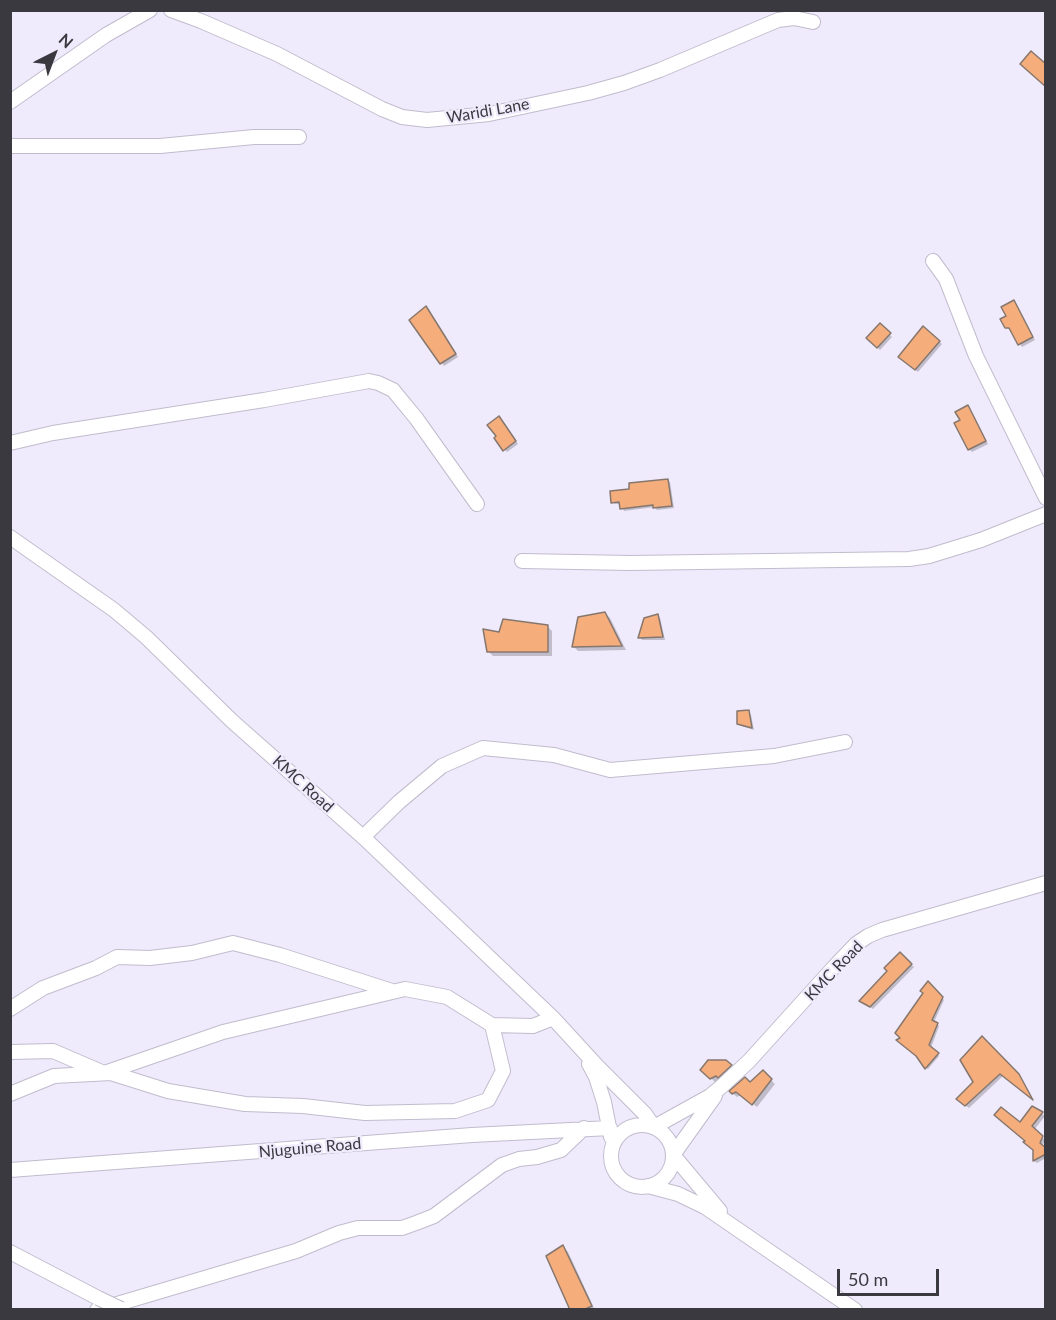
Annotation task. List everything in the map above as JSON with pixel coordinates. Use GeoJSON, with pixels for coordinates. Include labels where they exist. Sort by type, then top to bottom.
{"type":"FeatureCollection","features":[{"type":"Feature","properties":{"kind":"street"},"geometry":{"type":"LineString","coordinates":[[10,102],[106,35],[150,10]]}},
{"type":"Feature","properties":{"kind":"street","name":"Waridi Lane"},"geometry":{"type":"LineString","coordinates":[[171,10],[217,27],[277,54],[382,109],[402,117],[427,120],[489,114],[588,93],[660,70],[778,20],[794,18],[813,22]]}},
{"type":"Feature","properties":{"kind":"street"},"geometry":{"type":"LineString","coordinates":[[10,146],[160,146],[254,137],[299,137]]}},
{"type":"Feature","properties":{"kind":"street"},"geometry":{"type":"LineString","coordinates":[[933,261],[946,279],[976,356],[1046,498]]}},
{"type":"Feature","properties":{"kind":"street"},"geometry":{"type":"LineString","coordinates":[[10,443],[369,381],[393,390],[416,418],[477,504]]}},
{"type":"Feature","properties":{"kind":"street"},"geometry":{"type":"LineString","coordinates":[[522,561],[630,563],[909,559],[929,556],[981,540],[1046,514]]}},
{"type":"Feature","properties":{"kind":"street","name":"KMC Road"},"geometry":{"type":"LineString","coordinates":[[10,537],[114,610],[146,637],[232,721],[363,837],[553,1018],[645,1114],[654,1127],[710,1096],[721,1087],[749,1061],[835,966],[868,936],[882,930],[1046,884]]}},
{"type":"Feature","properties":{"kind":"street"},"geometry":{"type":"LineString","coordinates":[[363,837],[399,802],[442,766],[483,748],[554,755],[610,770],[774,756],[845,742]]}},
{"type":"Feature","properties":{"kind":"street"},"geometry":{"type":"LineString","coordinates":[[10,1009],[43,988],[96,968],[117,957],[150,958],[192,953],[233,943],[280,955],[392,992]]}},
{"type":"Feature","properties":{"kind":"street"},"geometry":{"type":"LineString","coordinates":[[10,1052],[53,1051],[104,1073],[223,1032],[405,989],[447,997],[492,1025],[533,1026],[553,1018]]}},
{"type":"Feature","properties":{"kind":"street"},"geometry":{"type":"LineString","coordinates":[[10,1094],[54,1076],[111,1073],[168,1091],[245,1104],[303,1106],[365,1113],[455,1111],[488,1100],[503,1071],[492,1025]]}},
{"type":"Feature","properties":{"kind":"street","name":"KMC Road"},"geometry":{"type":"LineString","coordinates":[[581,1049],[596,1077],[610,1128],[612,1150]]}},
{"type":"Feature","properties":{"kind":"street","name":"KMC Road"},"geometry":{"type":"LineString","coordinates":[[673,1155],[721,1087]]}},
{"type":"Feature","properties":{"kind":"street"},"geometry":{"type":"LineString","coordinates":[[673,1155],[670,1169],[665,1177],[657,1183],[638,1187],[620,1178],[611,1159],[616,1138],[624,1131],[633,1126],[654,1127],[669,1140],[673,1155],[694,1182],[734,1225]]}},
{"type":"Feature","properties":{"kind":"street"},"geometry":{"type":"LineString","coordinates":[[98,1304],[296,1251],[339,1233],[358,1228],[402,1228],[417,1223],[434,1216],[502,1165],[561,1150],[584,1128]]}},
{"type":"Feature","properties":{"kind":"street","name":"Njuguine Road"},"geometry":{"type":"LineString","coordinates":[[10,1170],[584,1128],[610,1128]]}},
{"type":"Feature","properties":{"kind":"street"},"geometry":{"type":"LineString","coordinates":[[648,1186],[678,1194],[705,1207],[855,1310]]}},
{"type":"Feature","properties":{"kind":"street"},"geometry":{"type":"LineString","coordinates":[[10,1252],[98,1304],[121,1309]]}},
{"type":"Feature","properties":{"kind":"building"},"geometry":{"type":"Polygon","coordinates":[[[1031,51],[1046,64],[1046,87],[1020,64],[1031,51]]]}},
{"type":"Feature","properties":{"kind":"building"},"geometry":{"type":"Polygon","coordinates":[[[1014,300],[1033,337],[1018,345],[1009,328],[1005,328],[1000,319],[1006,316],[1001,307],[1014,300]]]}},
{"type":"Feature","properties":{"kind":"building"},"geometry":{"type":"Polygon","coordinates":[[[426,306],[456,354],[440,364],[409,320],[426,306]]]}},
{"type":"Feature","properties":{"kind":"building"},"geometry":{"type":"Polygon","coordinates":[[[880,323],[891,333],[877,348],[866,338],[880,323]]]}},
{"type":"Feature","properties":{"kind":"building"},"geometry":{"type":"Polygon","coordinates":[[[923,326],[940,341],[915,370],[898,357],[923,326]]]}},
{"type":"Feature","properties":{"kind":"building"},"geometry":{"type":"Polygon","coordinates":[[[968,405],[986,441],[968,450],[954,423],[960,420],[955,412],[968,405]]]}},
{"type":"Feature","properties":{"kind":"building"},"geometry":{"type":"Polygon","coordinates":[[[499,416],[516,441],[503,451],[494,438],[496,436],[487,425],[499,416]]]}},
{"type":"Feature","properties":{"kind":"building"},"geometry":{"type":"Polygon","coordinates":[[[668,479],[672,506],[653,508],[653,505],[620,509],[619,502],[611,503],[610,491],[629,489],[629,483],[668,479]]]}},
{"type":"Feature","properties":{"kind":"building"},"geometry":{"type":"Polygon","coordinates":[[[605,612],[622,646],[572,647],[578,617],[605,612]]]}},
{"type":"Feature","properties":{"kind":"building"},"geometry":{"type":"Polygon","coordinates":[[[658,614],[663,637],[638,638],[644,618],[658,614]]]}},
{"type":"Feature","properties":{"kind":"building"},"geometry":{"type":"Polygon","coordinates":[[[503,619],[548,625],[548,652],[487,652],[483,629],[499,632],[503,619]]]}},
{"type":"Feature","properties":{"kind":"building"},"geometry":{"type":"Polygon","coordinates":[[[749,710],[752,728],[737,724],[737,711],[749,710]]]}},
{"type":"Feature","properties":{"kind":"building"},"geometry":{"type":"Polygon","coordinates":[[[900,952],[912,964],[870,1007],[859,1001],[887,971],[884,968],[900,952]]]}},
{"type":"Feature","properties":{"kind":"building"},"geometry":{"type":"Polygon","coordinates":[[[928,981],[943,997],[932,1020],[938,1023],[929,1045],[939,1053],[925,1069],[916,1056],[896,1040],[900,1038],[895,1033],[923,993],[920,991],[928,981]]]}},
{"type":"Feature","properties":{"kind":"building"},"geometry":{"type":"Polygon","coordinates":[[[982,1036],[1019,1074],[1033,1100],[1000,1074],[965,1106],[956,1099],[973,1082],[960,1060],[982,1036]]]}},
{"type":"Feature","properties":{"kind":"building"},"geometry":{"type":"Polygon","coordinates":[[[708,1060],[726,1060],[732,1065],[718,1078],[716,1076],[710,1079],[700,1070],[708,1060]]]}},
{"type":"Feature","properties":{"kind":"building"},"geometry":{"type":"Polygon","coordinates":[[[763,1070],[772,1079],[752,1105],[736,1092],[732,1094],[729,1091],[745,1077],[750,1082],[763,1070]]]}},
{"type":"Feature","properties":{"kind":"building"},"geometry":{"type":"Polygon","coordinates":[[[1032,1106],[1043,1112],[1032,1126],[1043,1136],[1040,1143],[1046,1148],[1046,1154],[1033,1161],[1033,1150],[994,1115],[1001,1107],[1020,1122],[1032,1106]]]}},
{"type":"Feature","properties":{"kind":"building"},"geometry":{"type":"Polygon","coordinates":[[[563,1245],[592,1306],[583,1310],[570,1310],[546,1256],[563,1245]]]}}]}
